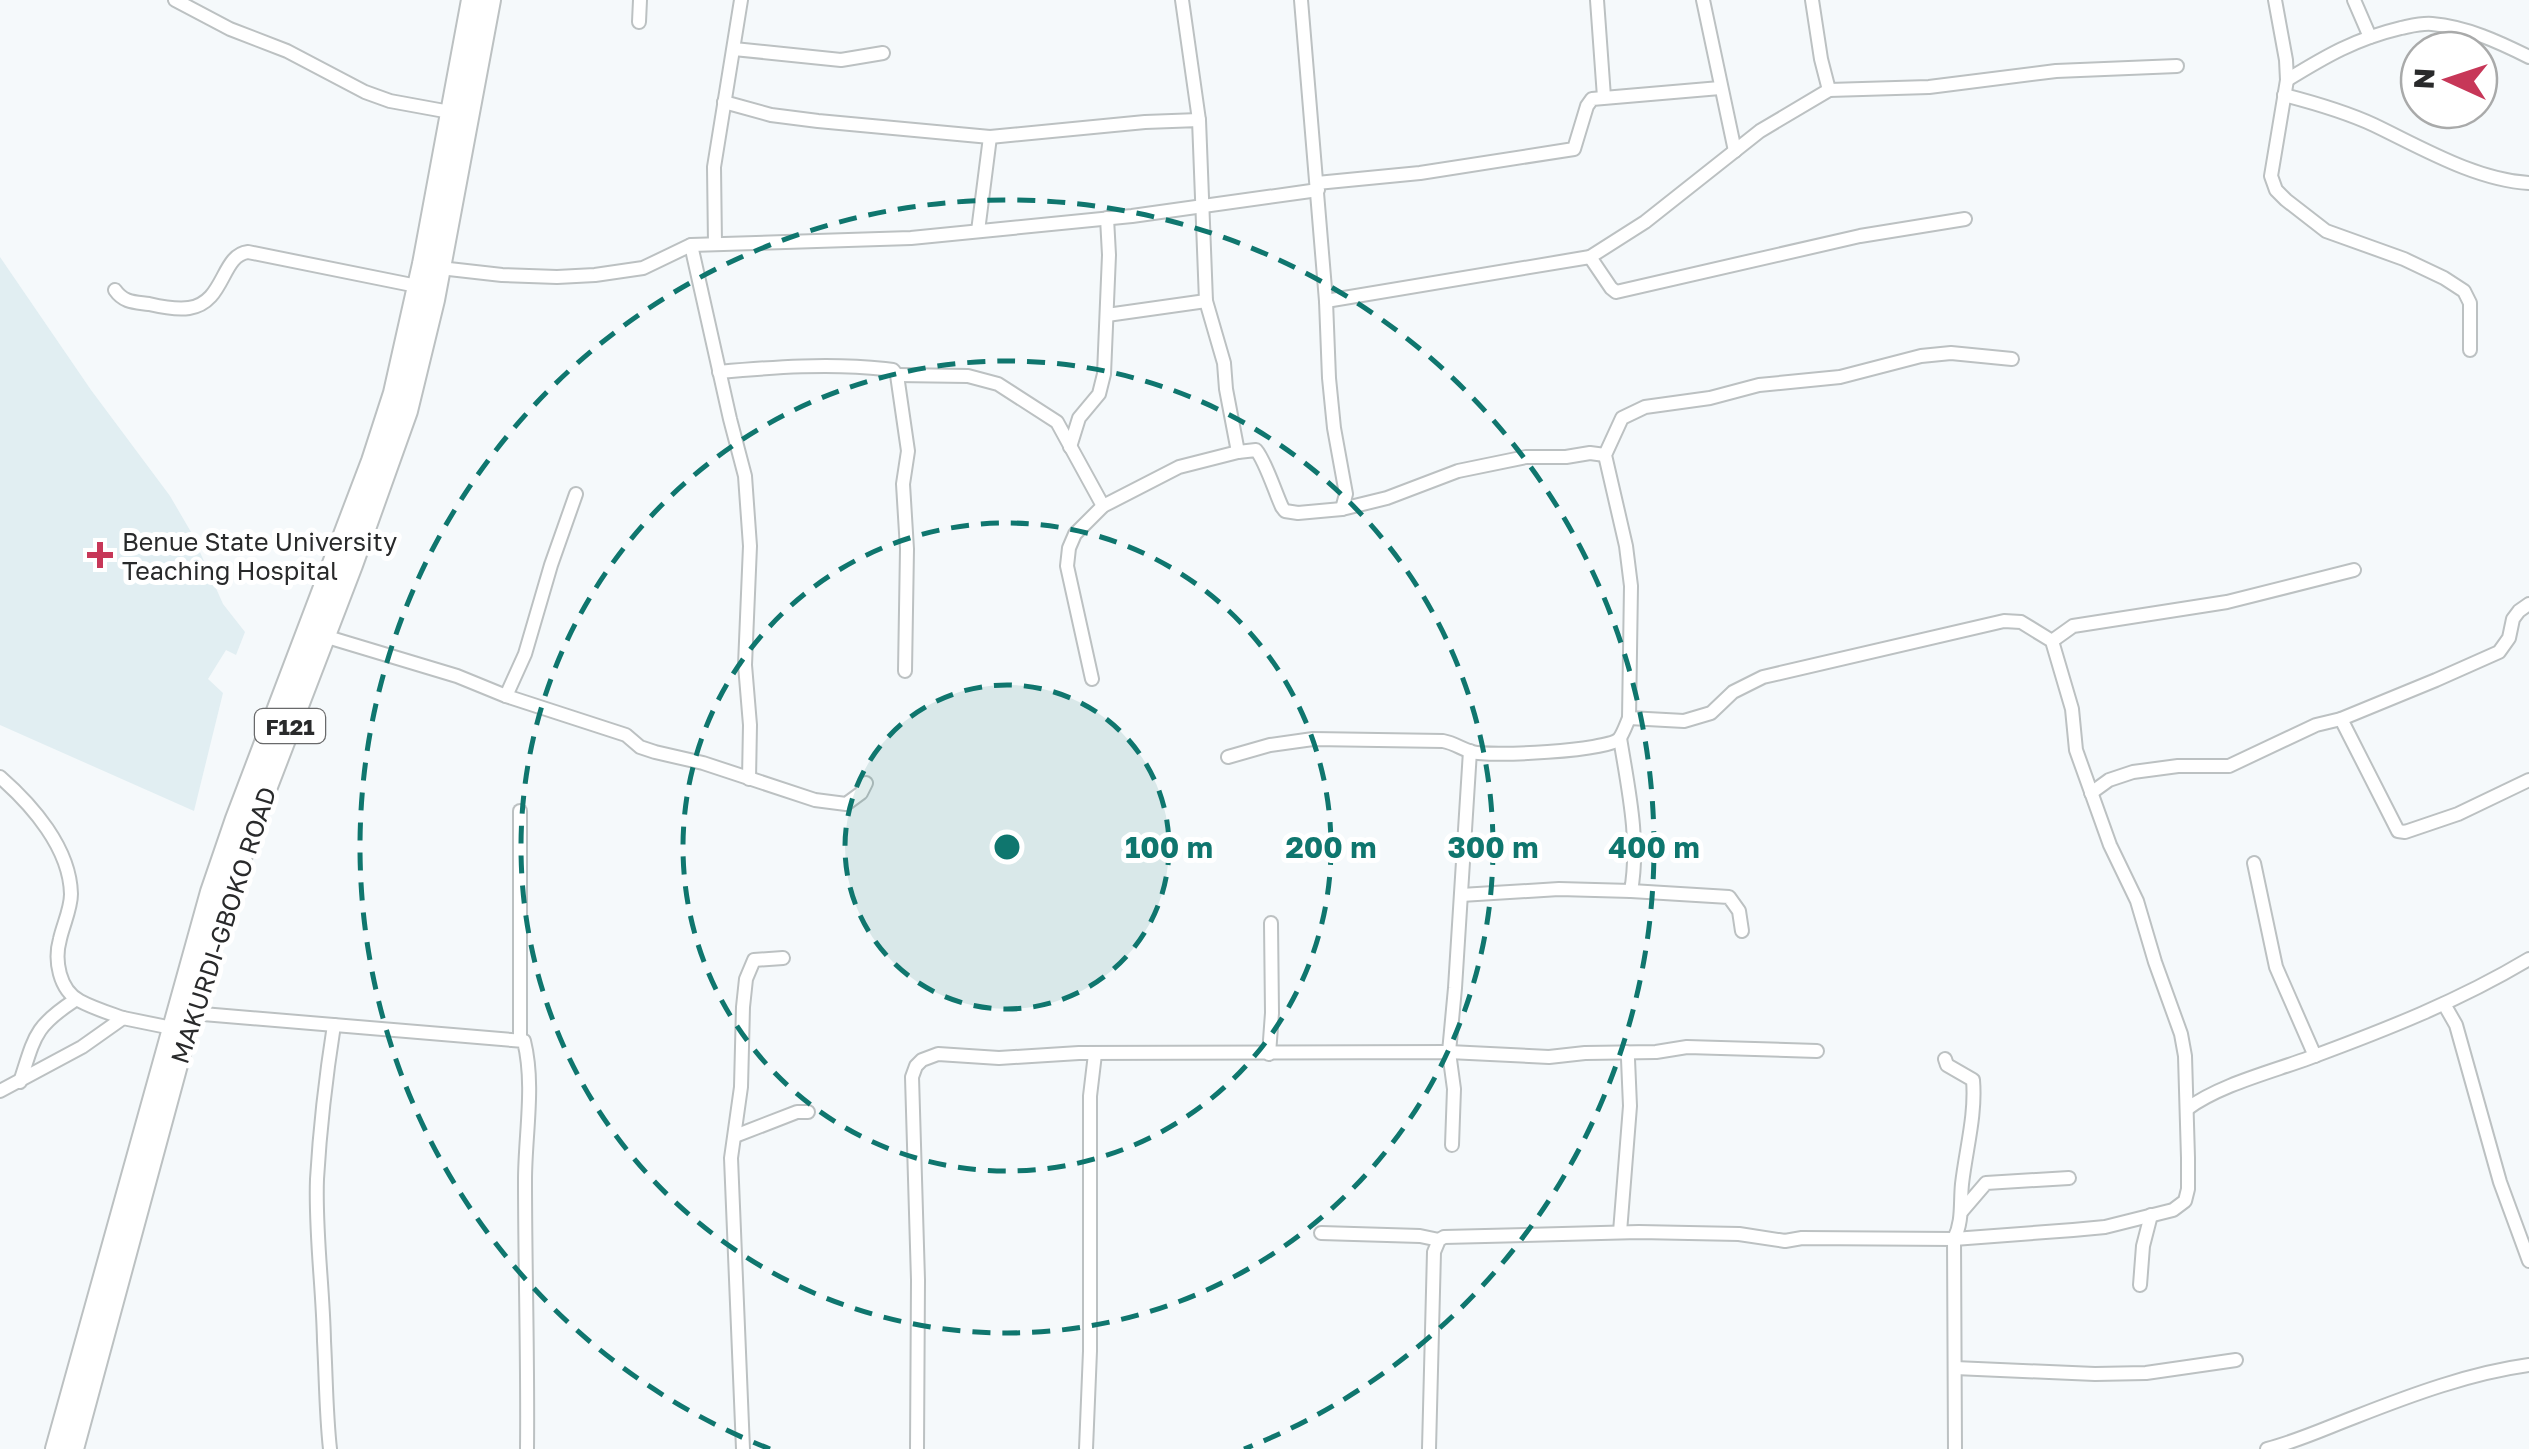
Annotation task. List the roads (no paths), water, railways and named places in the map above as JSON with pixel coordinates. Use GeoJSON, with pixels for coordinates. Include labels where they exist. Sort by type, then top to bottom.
{"type":"FeatureCollection","features":[{"type":"Feature","properties":{"kind":"main road","name":"F121"},"geometry":{"type":"LineString","coordinates":[[56,1449],[211,892],[372,462],[394,392],[424,264],[472,0]]}},
{"type":"Feature","properties":{"kind":"main road","name":"MAKURDI-GBOKO ROAD"},"geometry":{"type":"LineString","coordinates":[[73,1449],[192,1013],[251,828],[406,412],[440,268],[490,0]]}},
{"type":"Feature","properties":{"kind":"street"},"geometry":{"type":"LineString","coordinates":[[175,0],[365,92],[390,101],[450,112]]}},
{"type":"Feature","properties":{"kind":"street"},"geometry":{"type":"LineString","coordinates":[[639,22],[640,0]]}},
{"type":"Feature","properties":{"kind":"street"},"geometry":{"type":"LineString","coordinates":[[714,244],[714,167],[740,0]]}},
{"type":"Feature","properties":{"kind":"street"},"geometry":{"type":"LineString","coordinates":[[1182,0],[1199,120],[1206,301],[1224,363],[1238,452]]}},
{"type":"Feature","properties":{"kind":"street"},"geometry":{"type":"LineString","coordinates":[[1301,0],[1329,378],[1346,494],[1342,509]]}},
{"type":"Feature","properties":{"kind":"street"},"geometry":{"type":"LineString","coordinates":[[1597,0],[1604,97]]}},
{"type":"Feature","properties":{"kind":"street"},"geometry":{"type":"LineString","coordinates":[[1703,0],[1735,151]]}},
{"type":"Feature","properties":{"kind":"street"},"geometry":{"type":"LineString","coordinates":[[1812,0],[1829,90]]}},
{"type":"Feature","properties":{"kind":"street"},"geometry":{"type":"LineString","coordinates":[[2275,0],[2286,60],[2286,88],[2271,176],[2276,190],[2326,230],[2404,259],[2464,291],[2470,304],[2470,350]]}},
{"type":"Feature","properties":{"kind":"street"},"geometry":{"type":"LineString","coordinates":[[2354,0],[2370,37]]}},
{"type":"Feature","properties":{"kind":"street"},"geometry":{"type":"LineString","coordinates":[[2286,88],[2347,45],[2432,24],[2478,34],[2529,58]]}},
{"type":"Feature","properties":{"kind":"street"},"geometry":{"type":"LineString","coordinates":[[734,49],[841,60],[883,54]]}},
{"type":"Feature","properties":{"kind":"street"},"geometry":{"type":"LineString","coordinates":[[1326,302],[1590,257],[1645,222],[1760,131],[1829,90],[1929,87],[2056,71],[2177,66]]}},
{"type":"Feature","properties":{"kind":"street"},"geometry":{"type":"LineString","coordinates":[[440,268],[557,277],[623,272],[643,268],[691,245],[890,239],[1201,205],[1574,149],[1592,99],[1720,88]]}},
{"type":"Feature","properties":{"kind":"street"},"geometry":{"type":"LineString","coordinates":[[2286,88],[2476,172],[2529,183]]}},
{"type":"Feature","properties":{"kind":"street"},"geometry":{"type":"LineString","coordinates":[[724,102],[818,121],[990,137],[1199,120]]}},
{"type":"Feature","properties":{"kind":"street"},"geometry":{"type":"LineString","coordinates":[[978,232],[990,137]]}},
{"type":"Feature","properties":{"kind":"street"},"geometry":{"type":"LineString","coordinates":[[1070,448],[1079,418],[1102,386],[1106,361],[1107,218]]}},
{"type":"Feature","properties":{"kind":"street"},"geometry":{"type":"LineString","coordinates":[[1590,257],[1616,292],[1860,236],[1964,219]]}},
{"type":"Feature","properties":{"kind":"street"},"geometry":{"type":"LineString","coordinates":[[691,245],[745,476],[750,546],[745,665],[749,779]]}},
{"type":"Feature","properties":{"kind":"street"},"geometry":{"type":"LineString","coordinates":[[115,290],[129,302],[192,308],[212,298],[234,259],[248,252],[417,286]]}},
{"type":"Feature","properties":{"kind":"street"},"geometry":{"type":"LineString","coordinates":[[1107,315],[1206,301]]}},
{"type":"Feature","properties":{"kind":"street"},"geometry":{"type":"LineString","coordinates":[[1631,891],[1635,870],[1632,805],[1620,738],[1629,718],[1631,586],[1605,455],[1622,418],[1646,407],[1710,398],[1759,385],[1840,377],[1921,356],[1951,353],[2012,359]]}},
{"type":"Feature","properties":{"kind":"street"},"geometry":{"type":"LineString","coordinates":[[719,372],[829,366],[893,370],[897,375],[908,451],[904,484],[905,671]]}},
{"type":"Feature","properties":{"kind":"street"},"geometry":{"type":"LineString","coordinates":[[897,375],[968,376],[998,384],[1056,422],[1103,506]]}},
{"type":"Feature","properties":{"kind":"street"},"geometry":{"type":"LineString","coordinates":[[1056,422],[1079,418]]}},
{"type":"Feature","properties":{"kind":"street"},"geometry":{"type":"LineString","coordinates":[[1092,679],[1067,557],[1075,534],[1103,506],[1179,467],[1238,452],[1259,452],[1286,510],[1298,513],[1342,509],[1387,498],[1458,471],[1526,457],[1605,455]]}},
{"type":"Feature","properties":{"kind":"street"},"geometry":{"type":"LineString","coordinates":[[506,696],[525,654],[576,494]]}},
{"type":"Feature","properties":{"kind":"street"},"geometry":{"type":"LineString","coordinates":[[1346,494],[1365,503]]}},
{"type":"Feature","properties":{"kind":"street"},"geometry":{"type":"LineString","coordinates":[[2052,641],[2073,626],[2227,602],[2354,570]]}},
{"type":"Feature","properties":{"kind":"street"},"geometry":{"type":"LineString","coordinates":[[2091,793],[2108,780],[2133,772],[2178,766],[2229,766],[2316,725],[2341,719],[2499,652],[2510,638],[2512,619],[2529,604]]}},
{"type":"Feature","properties":{"kind":"street"},"geometry":{"type":"LineString","coordinates":[[1321,1233],[1439,1240],[1454,1236],[1620,1232],[1739,1234],[1785,1241],[1954,1239],[2105,1227],[2173,1210],[2185,1200],[2185,1056],[2181,1034],[2137,901],[2110,846],[2076,750],[2072,709],[2052,641],[2022,622],[2004,621],[1763,678],[1732,692],[1711,713],[1684,722],[1629,718]]}},
{"type":"Feature","properties":{"kind":"street"},"geometry":{"type":"LineString","coordinates":[[324,636],[457,676],[626,735],[640,747],[815,800],[846,804],[866,783]]}},
{"type":"Feature","properties":{"kind":"street"},"geometry":{"type":"LineString","coordinates":[[2341,719],[2398,832],[2458,814],[2529,780]]}},
{"type":"Feature","properties":{"kind":"street"},"geometry":{"type":"LineString","coordinates":[[1228,757],[1312,740],[1443,740],[1470,751],[1488,753],[1572,750],[1602,746],[1620,738]]}},
{"type":"Feature","properties":{"kind":"street"},"geometry":{"type":"LineString","coordinates":[[1452,1145],[1454,1088],[1448,1052],[1470,751]]}},
{"type":"Feature","properties":{"kind":"street"},"geometry":{"type":"LineString","coordinates":[[2083,769],[2108,780]]}},
{"type":"Feature","properties":{"kind":"street"},"geometry":{"type":"LineString","coordinates":[[0,776],[50,833],[68,876],[71,899],[56,961],[59,975],[76,1000],[124,1018],[172,1028]]}},
{"type":"Feature","properties":{"kind":"street"},"geometry":{"type":"LineString","coordinates":[[520,811],[520,1040]]}},
{"type":"Feature","properties":{"kind":"street"},"geometry":{"type":"LineString","coordinates":[[2254,863],[2276,967],[2314,1056]]}},
{"type":"Feature","properties":{"kind":"street"},"geometry":{"type":"LineString","coordinates":[[1461,896],[1560,889],[1729,897],[1739,911],[1742,931]]}},
{"type":"Feature","properties":{"kind":"street"},"geometry":{"type":"LineString","coordinates":[[1270,1054],[1271,924]]}},
{"type":"Feature","properties":{"kind":"street"},"geometry":{"type":"LineString","coordinates":[[743,1449],[731,1158],[739,1112],[743,1007],[750,966],[758,958],[782,958]]}},
{"type":"Feature","properties":{"kind":"street"},"geometry":{"type":"LineString","coordinates":[[2186,1109],[2228,1089],[2390,1028],[2529,959]]}},
{"type":"Feature","properties":{"kind":"street"},"geometry":{"type":"LineString","coordinates":[[20,1082],[39,1030],[50,1017],[76,1000]]}},
{"type":"Feature","properties":{"kind":"street"},"geometry":{"type":"LineString","coordinates":[[2444,1004],[2456,1025],[2500,1182],[2529,1261]]}},
{"type":"Feature","properties":{"kind":"street"},"geometry":{"type":"LineString","coordinates":[[192,1013],[524,1041],[528,1084],[528,1449]]}},
{"type":"Feature","properties":{"kind":"street"},"geometry":{"type":"LineString","coordinates":[[0,1091],[82,1047],[124,1018]]}},
{"type":"Feature","properties":{"kind":"street"},"geometry":{"type":"LineString","coordinates":[[330,1449],[317,1180],[334,1025]]}},
{"type":"Feature","properties":{"kind":"street"},"geometry":{"type":"LineString","coordinates":[[917,1449],[918,1280],[912,1077],[922,1060],[938,1054],[999,1058],[1448,1052],[1549,1056],[1656,1052],[1686,1047],[1817,1051]]}},
{"type":"Feature","properties":{"kind":"street"},"geometry":{"type":"LineString","coordinates":[[1620,1232],[1630,1106],[1626,1052]]}},
{"type":"Feature","properties":{"kind":"street"},"geometry":{"type":"LineString","coordinates":[[1086,1449],[1090,1096],[1094,1054]]}},
{"type":"Feature","properties":{"kind":"street"},"geometry":{"type":"LineString","coordinates":[[1945,1058],[1947,1065],[1973,1080],[1975,1106],[1962,1187],[1960,1228],[1954,1239],[1955,1449]]}},
{"type":"Feature","properties":{"kind":"street"},"geometry":{"type":"LineString","coordinates":[[735,1136],[797,1112],[808,1112]]}},
{"type":"Feature","properties":{"kind":"street"},"geometry":{"type":"LineString","coordinates":[[1962,1211],[1986,1183],[2069,1178]]}},
{"type":"Feature","properties":{"kind":"street"},"geometry":{"type":"LineString","coordinates":[[2140,1285],[2143,1246],[2151,1216]]}},
{"type":"Feature","properties":{"kind":"street"},"geometry":{"type":"LineString","coordinates":[[1429,1449],[1434,1252],[1439,1240]]}},
{"type":"Feature","properties":{"kind":"street"},"geometry":{"type":"LineString","coordinates":[[1954,1368],[2095,1374],[2146,1372],[2236,1360]]}},
{"type":"Feature","properties":{"kind":"street"},"geometry":{"type":"LineString","coordinates":[[2267,1449],[2476,1374],[2529,1365]]}},
{"type":"Feature","properties":{"kind":"place","name":"Benue State University Teaching Hospital"},"geometry":{"type":"Point","coordinates":[100,555]}}]}
